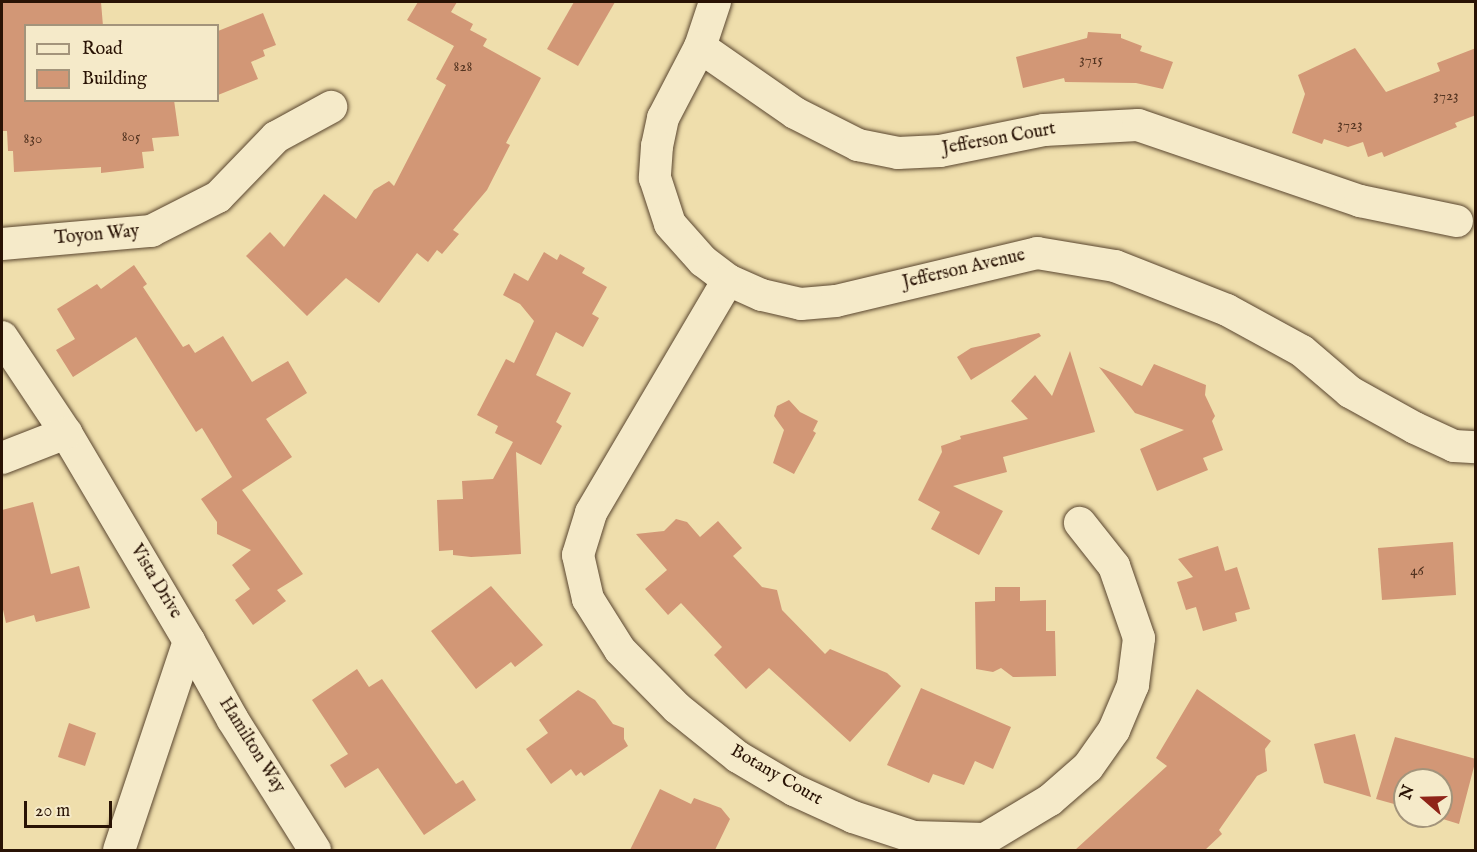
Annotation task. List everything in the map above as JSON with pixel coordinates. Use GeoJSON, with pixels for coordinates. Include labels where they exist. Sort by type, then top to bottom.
{"type":"FeatureCollection","features":[{"type":"Feature","properties":{"kind":"street","name":"Jefferson Avenue"},"geometry":{"type":"LineString","coordinates":[[715,2],[700,47],[663,118],[657,146],[655,178],[670,224],[703,261],[728,280],[762,295],[801,304],[836,301],[1037,253],[1115,266],[1227,310],[1302,351],[1350,392],[1415,428],[1454,446],[1476,447]]}},
{"type":"Feature","properties":{"kind":"street","name":"Jefferson Court"},"geometry":{"type":"LineString","coordinates":[[700,47],[795,113],[858,145],[898,153],[940,152],[1044,130],[1138,125],[1360,201],[1457,220]]}},
{"type":"Feature","properties":{"kind":"street","name":"Toyon Way"},"geometry":{"type":"LineString","coordinates":[[2,244],[151,231],[219,197],[276,137],[331,107]]}},
{"type":"Feature","properties":{"kind":"street","name":"Botany Court"},"geometry":{"type":"LineString","coordinates":[[728,280],[591,513],[578,555],[588,599],[620,650],[677,708],[738,757],[794,790],[853,817],[914,837],[985,839],[1050,800],[1088,767],[1114,730],[1133,685],[1138,638],[1114,567],[1080,523]]}},
{"type":"Feature","properties":{"kind":"street","name":"Vista Drive"},"geometry":{"type":"LineString","coordinates":[[2,337],[66,432],[189,641],[119,850]]}},
{"type":"Feature","properties":{"kind":"street"},"geometry":{"type":"LineString","coordinates":[[2,458],[66,432]]}},
{"type":"Feature","properties":{"kind":"street","name":"Hamilton Way"},"geometry":{"type":"LineString","coordinates":[[189,641],[233,720],[315,850]]}},
{"type":"Feature","properties":{"kind":"building"},"geometry":{"type":"Polygon","coordinates":[[[2,2],[101,2],[103,24],[24,24],[24,102],[174,102],[179,136],[152,138],[154,151],[142,152],[144,168],[101,173],[101,167],[14,172],[13,151],[8,151],[7,131],[3,131],[2,2]]]}},
{"type":"Feature","properties":{"kind":"building"},"geometry":{"type":"Polygon","coordinates":[[[418,2],[457,2],[451,12],[473,24],[470,30],[487,39],[483,46],[541,78],[506,143],[510,145],[487,190],[453,230],[459,234],[442,254],[437,250],[428,262],[417,253],[379,303],[346,278],[307,316],[246,256],[270,232],[284,247],[324,194],[356,219],[374,190],[389,181],[394,186],[446,85],[436,79],[454,46],[407,20],[418,2]]]}},
{"type":"Feature","properties":{"kind":"building"},"geometry":{"type":"Polygon","coordinates":[[[574,2],[615,2],[578,66],[547,49],[574,2]]]}},
{"type":"Feature","properties":{"kind":"building"},"geometry":{"type":"Polygon","coordinates":[[[263,13],[276,45],[263,50],[265,56],[251,62],[258,79],[219,95],[219,31],[263,13]]]}},
{"type":"Feature","properties":{"kind":"building"},"geometry":{"type":"Polygon","coordinates":[[[1088,32],[1121,34],[1121,38],[1142,46],[1140,51],[1173,62],[1163,89],[1136,83],[1065,82],[1064,78],[1023,88],[1016,57],[1087,38],[1088,32]]]}},
{"type":"Feature","properties":{"kind":"building"},"geometry":{"type":"Polygon","coordinates":[[[1355,48],[1386,92],[1440,71],[1437,63],[1476,48],[1476,115],[1455,123],[1457,127],[1384,157],[1382,152],[1368,157],[1363,142],[1348,147],[1324,139],[1322,144],[1292,133],[1305,94],[1298,75],[1355,48]]]}},
{"type":"Feature","properties":{"kind":"building"},"geometry":{"type":"Polygon","coordinates":[[[544,252],[557,260],[560,254],[585,268],[582,273],[607,287],[592,314],[599,318],[583,347],[556,332],[536,375],[571,393],[556,422],[562,426],[541,465],[516,452],[521,554],[471,557],[453,555],[453,550],[439,551],[437,500],[463,499],[462,481],[493,479],[513,442],[495,433],[498,426],[477,415],[506,359],[514,363],[534,321],[520,304],[503,295],[514,273],[528,281],[544,252]]]}},
{"type":"Feature","properties":{"kind":"building"},"geometry":{"type":"Polygon","coordinates":[[[134,265],[147,284],[143,287],[183,347],[189,344],[195,353],[223,336],[252,382],[288,361],[307,393],[266,419],[292,457],[242,490],[303,574],[277,590],[286,601],[253,625],[235,600],[250,589],[232,565],[251,550],[217,534],[217,522],[201,499],[232,477],[202,428],[196,432],[136,337],[73,377],[56,350],[75,339],[57,309],[97,284],[101,289],[134,265]]]}},
{"type":"Feature","properties":{"kind":"building"},"geometry":{"type":"Polygon","coordinates":[[[1039,333],[1041,336],[971,380],[957,357],[971,348],[1039,333]]]}},
{"type":"Feature","properties":{"kind":"building"},"geometry":{"type":"Polygon","coordinates":[[[1070,351],[1095,432],[1003,457],[1007,472],[953,486],[1003,511],[979,555],[931,529],[940,512],[918,500],[942,452],[941,446],[961,439],[960,436],[1028,419],[1011,401],[1035,375],[1052,396],[1070,351]]]}},
{"type":"Feature","properties":{"kind":"building"},"geometry":{"type":"Polygon","coordinates":[[[1154,364],[1206,385],[1205,395],[1215,416],[1212,421],[1223,450],[1203,458],[1208,470],[1157,491],[1140,449],[1184,430],[1135,413],[1099,367],[1142,386],[1154,364]]]}},
{"type":"Feature","properties":{"kind":"building"},"geometry":{"type":"Polygon","coordinates":[[[789,400],[800,412],[818,421],[813,431],[816,433],[794,474],[773,463],[784,430],[774,416],[777,406],[789,400]]]}},
{"type":"Feature","properties":{"kind":"building"},"geometry":{"type":"Polygon","coordinates":[[[33,502],[51,574],[79,566],[90,608],[36,622],[34,615],[6,623],[2,605],[2,510],[33,502]]]}},
{"type":"Feature","properties":{"kind":"building"},"geometry":{"type":"Polygon","coordinates":[[[676,519],[687,522],[700,537],[718,521],[742,548],[733,556],[762,587],[777,590],[782,610],[825,654],[830,649],[887,673],[901,686],[850,742],[769,668],[746,689],[714,655],[722,647],[681,603],[668,615],[645,589],[667,570],[636,534],[664,531],[676,519]]]}},
{"type":"Feature","properties":{"kind":"building"},"geometry":{"type":"Polygon","coordinates":[[[1453,542],[1456,595],[1382,600],[1378,548],[1453,542]]]}},
{"type":"Feature","properties":{"kind":"building"},"geometry":{"type":"Polygon","coordinates":[[[1218,546],[1225,571],[1237,567],[1250,609],[1235,613],[1237,621],[1203,631],[1196,607],[1186,610],[1177,582],[1193,577],[1178,559],[1218,546]]]}},
{"type":"Feature","properties":{"kind":"building"},"geometry":{"type":"Polygon","coordinates":[[[491,586],[543,645],[515,667],[511,662],[476,689],[431,631],[491,586]]]}},
{"type":"Feature","properties":{"kind":"building"},"geometry":{"type":"Polygon","coordinates":[[[995,587],[1020,587],[1020,601],[1046,600],[1046,631],[1055,631],[1056,676],[1013,677],[1001,668],[993,672],[976,669],[975,602],[995,601],[995,587]]]}},
{"type":"Feature","properties":{"kind":"building"},"geometry":{"type":"Polygon","coordinates":[[[357,669],[369,687],[382,679],[456,784],[463,780],[476,800],[424,835],[378,768],[345,788],[330,765],[348,754],[312,700],[357,669]]]}},
{"type":"Feature","properties":{"kind":"building"},"geometry":{"type":"Polygon","coordinates":[[[921,688],[1011,727],[993,769],[975,761],[964,785],[933,774],[929,783],[887,765],[921,688]]]}},
{"type":"Feature","properties":{"kind":"building"},"geometry":{"type":"Polygon","coordinates":[[[1197,689],[1271,741],[1265,749],[1267,771],[1257,776],[1219,830],[1222,834],[1205,850],[1075,850],[1167,766],[1156,758],[1197,689]]]}},
{"type":"Feature","properties":{"kind":"building"},"geometry":{"type":"Polygon","coordinates":[[[578,690],[595,700],[613,724],[624,728],[624,739],[628,746],[584,776],[581,772],[576,776],[571,769],[551,784],[526,749],[548,733],[539,720],[578,690]]]}},
{"type":"Feature","properties":{"kind":"building"},"geometry":{"type":"Polygon","coordinates":[[[69,723],[96,733],[85,766],[58,757],[69,723]]]}},
{"type":"Feature","properties":{"kind":"building"},"geometry":{"type":"Polygon","coordinates":[[[1355,734],[1371,797],[1324,783],[1314,744],[1355,734]]]}},
{"type":"Feature","properties":{"kind":"building"},"geometry":{"type":"Polygon","coordinates":[[[1395,737],[1476,759],[1459,824],[1453,822],[1453,768],[1393,768],[1393,804],[1376,799],[1395,737]]]}},
{"type":"Feature","properties":{"kind":"building"},"geometry":{"type":"Polygon","coordinates":[[[660,789],[691,804],[694,798],[721,808],[730,819],[715,850],[630,850],[660,789]]]}}]}
